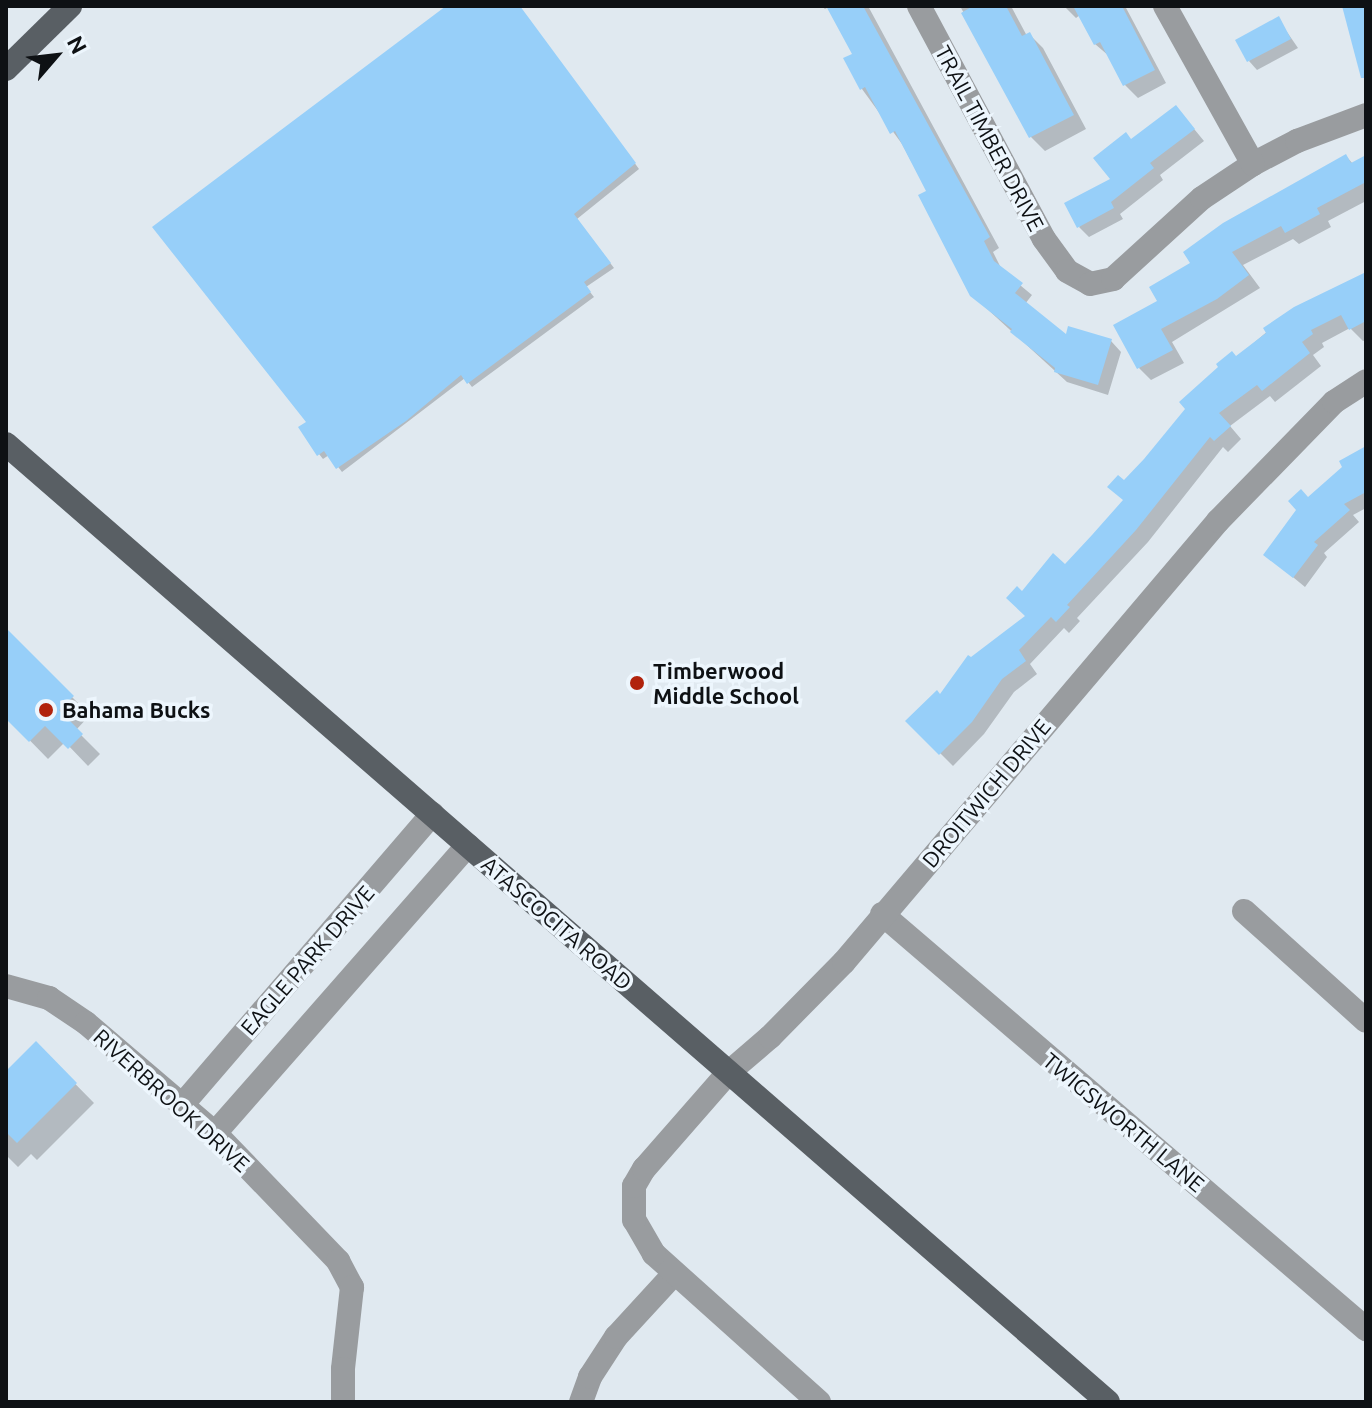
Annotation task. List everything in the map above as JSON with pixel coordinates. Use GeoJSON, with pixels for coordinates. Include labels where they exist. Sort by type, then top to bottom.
{"type":"FeatureCollection","features":[{"type":"Feature","properties":{"kind":"main road"},"geometry":{"type":"LineString","coordinates":[[6,69],[70,6]]}},
{"type":"Feature","properties":{"kind":"main road","name":"ATASCOCITA ROAD"},"geometry":{"type":"LineString","coordinates":[[6,444],[1108,1402]]}},
{"type":"Feature","properties":{"kind":"street","name":"TRAIL TIMBER DRIVE"},"geometry":{"type":"LineString","coordinates":[[919,6],[1044,239],[1064,268],[1090,284],[1113,279],[1202,198],[1253,164]]}},
{"type":"Feature","properties":{"kind":"street"},"geometry":{"type":"LineString","coordinates":[[1165,6],[1253,164],[1297,141],[1366,115]]}},
{"type":"Feature","properties":{"kind":"street","name":"DROITWICH DRIVE"},"geometry":{"type":"LineString","coordinates":[[674,1274],[642,1239],[634,1220],[634,1186],[644,1169],[728,1073],[831,976],[1218,521],[1334,402],[1366,381]]}},
{"type":"Feature","properties":{"kind":"street","name":"EAGLE PARK DRIVE"},"geometry":{"type":"LineString","coordinates":[[182,1105],[432,814]]}},
{"type":"Feature","properties":{"kind":"street","name":"EAGLE PARK DRIVE"},"geometry":{"type":"LineString","coordinates":[[215,1133],[468,845]]}},
{"type":"Feature","properties":{"kind":"street"},"geometry":{"type":"LineString","coordinates":[[1244,911],[1366,1021]]}},
{"type":"Feature","properties":{"kind":"street","name":"TWIGSWORTH LANE"},"geometry":{"type":"LineString","coordinates":[[882,914],[1366,1329]]}},
{"type":"Feature","properties":{"kind":"street","name":"RIVERBROOK DRIVE"},"geometry":{"type":"LineString","coordinates":[[6,986],[31,991],[66,1007],[215,1133],[328,1251],[349,1279],[352,1298],[343,1369],[343,1402]]}},
{"type":"Feature","properties":{"kind":"street"},"geometry":{"type":"LineString","coordinates":[[581,1402],[590,1377],[616,1337],[674,1274],[819,1402]]}},
{"type":"Feature","properties":{"kind":"building"},"geometry":{"type":"Polygon","coordinates":[[[446,6],[520,6],[636,163],[574,214],[611,263],[584,282],[591,292],[467,384],[461,375],[406,421],[336,469],[324,451],[317,456],[298,427],[306,422],[152,227],[446,6]]]}},
{"type":"Feature","properties":{"kind":"building"},"geometry":{"type":"Polygon","coordinates":[[[826,6],[863,6],[990,237],[984,241],[994,261],[1023,283],[1015,293],[1066,334],[1068,326],[1112,339],[1098,385],[1054,372],[1055,368],[1010,332],[1012,329],[970,296],[918,195],[926,191],[895,131],[890,134],[865,87],[860,90],[843,58],[852,54],[826,6]]]}},
{"type":"Feature","properties":{"kind":"building"},"geometry":{"type":"Polygon","coordinates":[[[973,6],[1006,6],[1022,36],[1030,32],[1074,115],[1029,138],[961,13],[973,6]]]}},
{"type":"Feature","properties":{"kind":"building"},"geometry":{"type":"Polygon","coordinates":[[[1073,6],[1122,6],[1155,70],[1123,86],[1100,42],[1094,45],[1073,6]]]}},
{"type":"Feature","properties":{"kind":"building"},"geometry":{"type":"Polygon","coordinates":[[[1342,6],[1366,6],[1366,78],[1361,78],[1342,6]]]}},
{"type":"Feature","properties":{"kind":"building"},"geometry":{"type":"Polygon","coordinates":[[[1279,16],[1291,39],[1247,62],[1235,40],[1279,16]]]}},
{"type":"Feature","properties":{"kind":"building"},"geometry":{"type":"Polygon","coordinates":[[[1176,105],[1195,129],[1150,163],[1154,168],[1111,202],[1114,208],[1077,228],[1064,203],[1110,179],[1093,158],[1126,132],[1131,139],[1176,105]]]}},
{"type":"Feature","properties":{"kind":"building"},"geometry":{"type":"Polygon","coordinates":[[[1346,154],[1351,163],[1366,155],[1366,182],[1317,208],[1320,214],[1285,233],[1281,226],[1232,252],[1249,275],[1217,299],[1161,329],[1173,350],[1137,369],[1113,325],[1157,301],[1149,287],[1190,263],[1183,252],[1223,223],[1346,154]]]}},
{"type":"Feature","properties":{"kind":"building"},"geometry":{"type":"Polygon","coordinates":[[[1366,272],[1366,321],[1349,330],[1341,315],[1311,330],[1313,334],[1302,342],[1310,353],[1262,391],[1257,385],[1219,413],[1231,426],[1214,441],[1210,437],[1136,530],[1067,605],[1070,607],[1056,622],[1051,617],[1019,650],[1026,661],[1002,679],[972,722],[939,755],[905,721],[937,690],[940,694],[968,655],[971,657],[1025,616],[1006,598],[1017,586],[1022,591],[1053,553],[1065,564],[1123,500],[1107,487],[1118,475],[1124,480],[1144,459],[1185,409],[1179,402],[1232,351],[1236,356],[1266,333],[1263,328],[1294,307],[1366,272]]]}},
{"type":"Feature","properties":{"kind":"building"},"geometry":{"type":"Polygon","coordinates":[[[1366,446],[1366,492],[1344,504],[1350,510],[1314,542],[1318,545],[1293,578],[1263,555],[1296,510],[1288,501],[1301,489],[1308,497],[1342,467],[1339,461],[1366,446]]]}},
{"type":"Feature","properties":{"kind":"building"},"geometry":{"type":"Polygon","coordinates":[[[6,628],[74,696],[59,710],[83,734],[68,749],[45,726],[29,742],[6,719],[6,628]]]}},
{"type":"Feature","properties":{"kind":"building"},"geometry":{"type":"Polygon","coordinates":[[[36,1041],[77,1083],[17,1143],[6,1132],[6,1071],[36,1041]]]}},
{"type":"Feature","properties":{"kind":"place","name":"Timberwood Middle School"},"geometry":{"type":"Point","coordinates":[637,683]}},
{"type":"Feature","properties":{"kind":"place","name":"Bahama Bucks"},"geometry":{"type":"Point","coordinates":[46,710]}}]}
